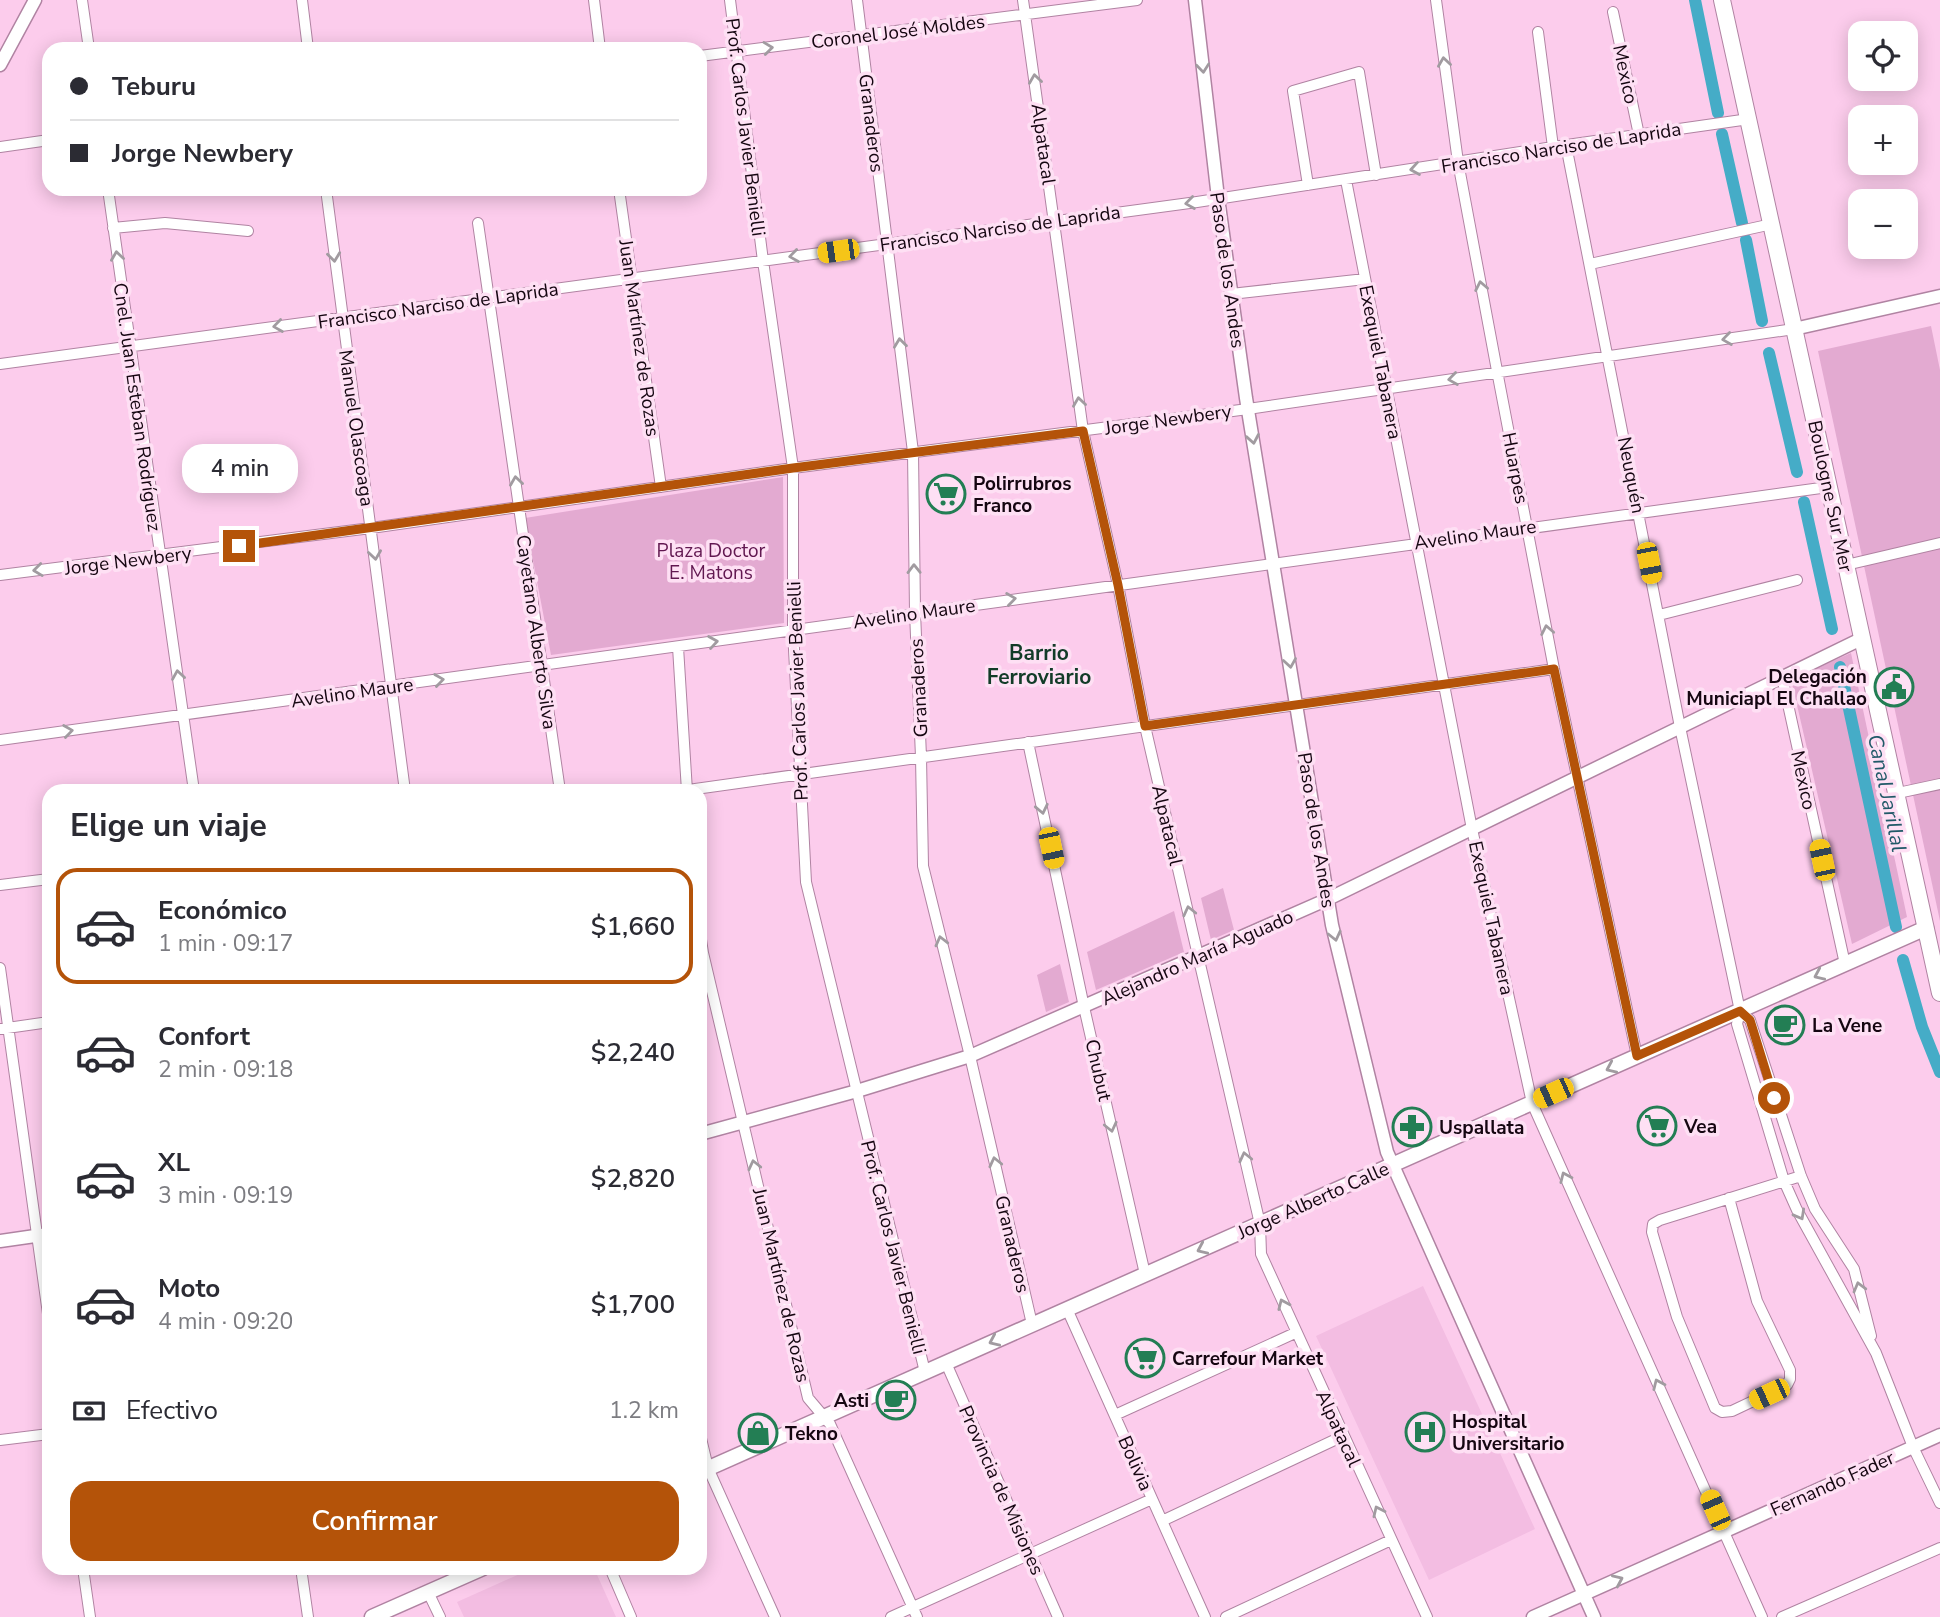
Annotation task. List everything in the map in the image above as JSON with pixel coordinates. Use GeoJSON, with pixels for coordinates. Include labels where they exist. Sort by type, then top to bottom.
{"type":"FeatureCollection","features":[{"type":"Feature","properties":{"kind":"main road","name":"Boulogne Sur Mer"},"geometry":{"type":"LineString","coordinates":[[1723,0],[1940,993]]}},
{"type":"Feature","properties":{"kind":"main road","name":"Jorge Alberto Calle"},"geometry":{"type":"LineString","coordinates":[[707,1469],[1926,928]]}},
{"type":"Feature","properties":{"kind":"main road"},"geometry":{"type":"LineString","coordinates":[[372,1617],[467,1575]]}},
{"type":"Feature","properties":{"kind":"street"},"geometry":{"type":"LineString","coordinates":[[0,65],[35,0]]}},
{"type":"Feature","properties":{"kind":"street"},"geometry":{"type":"LineString","coordinates":[[82,0],[88,42]]}},
{"type":"Feature","properties":{"kind":"street"},"geometry":{"type":"LineString","coordinates":[[302,0],[307,42]]}},
{"type":"Feature","properties":{"kind":"street"},"geometry":{"type":"LineString","coordinates":[[594,0],[599,42]]}},
{"type":"Feature","properties":{"kind":"street","name":"Prof. Carlos Javier Benielli"},"geometry":{"type":"LineString","coordinates":[[730,0],[762,261],[793,468],[793,630],[808,898],[925,1372]]}},
{"type":"Feature","properties":{"kind":"street","name":"Granaderos"},"geometry":{"type":"LineString","coordinates":[[857,0],[913,452],[923,866],[1032,1324]]}},
{"type":"Feature","properties":{"kind":"street","name":"Alpatacal"},"geometry":{"type":"LineString","coordinates":[[1023,0],[1083,431],[1118,585],[1145,726],[1260,1224],[1261,1254],[1427,1617]]}},
{"type":"Feature","properties":{"kind":"street","name":"Coronel José Moldes"},"geometry":{"type":"LineString","coordinates":[[707,55],[1138,0]]}},
{"type":"Feature","properties":{"kind":"street","name":"Paso de los Andes"},"geometry":{"type":"LineString","coordinates":[[1195,0],[1218,198],[1248,409],[1328,899],[1392,1165],[1594,1617]]}},
{"type":"Feature","properties":{"kind":"street","name":"Huarpes"},"geometry":{"type":"LineString","coordinates":[[1436,0],[1458,162],[1497,372],[1554,669],[1637,1056]]}},
{"type":"Feature","properties":{"kind":"street","name":"Mexico"},"geometry":{"type":"LineString","coordinates":[[1613,12],[1639,135]]}},
{"type":"Feature","properties":{"kind":"street"},"geometry":{"type":"LineString","coordinates":[[1538,32],[1553,147]]}},
{"type":"Feature","properties":{"kind":"street"},"geometry":{"type":"LineString","coordinates":[[1308,185],[1293,91],[1359,72],[1376,175]]}},
{"type":"Feature","properties":{"kind":"street","name":"Francisco Narciso de Laprida"},"geometry":{"type":"LineString","coordinates":[[0,364],[1054,221],[1749,120]]}},
{"type":"Feature","properties":{"kind":"street"},"geometry":{"type":"LineString","coordinates":[[0,147],[42,141]]}},
{"type":"Feature","properties":{"kind":"street","name":"Neuquén"},"geometry":{"type":"LineString","coordinates":[[1566,145],[1680,727],[1740,1011]]}},
{"type":"Feature","properties":{"kind":"street","name":"Exequiel Tabanera"},"geometry":{"type":"LineString","coordinates":[[1346,180],[1472,829],[1532,1103],[1762,1617]]}},
{"type":"Feature","properties":{"kind":"street","name":"Cnel. Juan Esteban Rodríguez"},"geometry":{"type":"LineString","coordinates":[[109,196],[193,784]]}},
{"type":"Feature","properties":{"kind":"street","name":"Manuel Olascoaga"},"geometry":{"type":"LineString","coordinates":[[327,196],[404,784]]}},
{"type":"Feature","properties":{"kind":"street","name":"Juan Martínez de Rozas"},"geometry":{"type":"LineString","coordinates":[[620,196],[661,487]]}},
{"type":"Feature","properties":{"kind":"street"},"geometry":{"type":"LineString","coordinates":[[113,228],[165,223],[248,231]]}},
{"type":"Feature","properties":{"kind":"street","name":"Cayetano Alberto Silva"},"geometry":{"type":"LineString","coordinates":[[478,223],[559,784]]}},
{"type":"Feature","properties":{"kind":"street"},"geometry":{"type":"LineString","coordinates":[[1590,264],[1772,224]]}},
{"type":"Feature","properties":{"kind":"street"},"geometry":{"type":"LineString","coordinates":[[1231,294],[1365,279]]}},
{"type":"Feature","properties":{"kind":"street"},"geometry":{"type":"LineString","coordinates":[[1794,329],[1940,296]]}},
{"type":"Feature","properties":{"kind":"street","name":"Jorge Newbery"},"geometry":{"type":"LineString","coordinates":[[0,575],[371,528],[793,468],[1248,409],[1794,329]]}},
{"type":"Feature","properties":{"kind":"street","name":"Avelino Maure"},"geometry":{"type":"LineString","coordinates":[[0,740],[1639,511],[1828,487]]}},
{"type":"Feature","properties":{"kind":"street"},"geometry":{"type":"LineString","coordinates":[[1846,565],[1940,542]]}},
{"type":"Feature","properties":{"kind":"street"},"geometry":{"type":"LineString","coordinates":[[1659,615],[1797,580]]}},
{"type":"Feature","properties":{"kind":"street","name":"Alejandro María Aguado"},"geometry":{"type":"LineString","coordinates":[[707,1132],[970,1056],[1328,899],[1863,638]]}},
{"type":"Feature","properties":{"kind":"street"},"geometry":{"type":"LineString","coordinates":[[678,647],[687,784]]}},
{"type":"Feature","properties":{"kind":"street"},"geometry":{"type":"LineString","coordinates":[[707,788],[1554,669]]}},
{"type":"Feature","properties":{"kind":"street","name":"Mexico"},"geometry":{"type":"LineString","coordinates":[[1782,677],[1845,964]]}},
{"type":"Feature","properties":{"kind":"street","name":"Chubut"},"geometry":{"type":"LineString","coordinates":[[1028,742],[1084,1007],[1145,1274]]}},
{"type":"Feature","properties":{"kind":"street"},"geometry":{"type":"LineString","coordinates":[[1898,793],[1940,784]]}},
{"type":"Feature","properties":{"kind":"street"},"geometry":{"type":"LineString","coordinates":[[0,885],[42,880]]}},
{"type":"Feature","properties":{"kind":"street"},"geometry":{"type":"LineString","coordinates":[[0,968],[4,1028],[42,1230]]}},
{"type":"Feature","properties":{"kind":"street","name":"Juan Martínez de Rozas"},"geometry":{"type":"LineString","coordinates":[[707,970],[808,1398],[824,1416],[915,1612]]}},
{"type":"Feature","properties":{"kind":"street"},"geometry":{"type":"LineString","coordinates":[[1876,1353],[1797,1210],[1784,1181],[1737,1024],[1740,1011],[1750,1020],[1782,1125],[1815,1209],[1854,1269],[1876,1353],[1913,1447],[1940,1503]]}},
{"type":"Feature","properties":{"kind":"street"},"geometry":{"type":"LineString","coordinates":[[4,1028],[42,1023]]}},
{"type":"Feature","properties":{"kind":"street"},"geometry":{"type":"LineString","coordinates":[[1768,1129],[1782,1125]]}},
{"type":"Feature","properties":{"kind":"street"},"geometry":{"type":"LineString","coordinates":[[1729,1198],[1757,1301],[1790,1370],[1790,1379],[1787,1385],[1732,1411],[1722,1412],[1715,1408],[1683,1335],[1652,1231],[1653,1224],[1660,1220],[1729,1198],[1801,1176]]}},
{"type":"Feature","properties":{"kind":"street"},"geometry":{"type":"LineString","coordinates":[[0,1241],[42,1235]]}},
{"type":"Feature","properties":{"kind":"street","name":"Bolivia"},"geometry":{"type":"LineString","coordinates":[[1067,1309],[1205,1617]]}},
{"type":"Feature","properties":{"kind":"street"},"geometry":{"type":"LineString","coordinates":[[1115,1415],[1296,1333]]}},
{"type":"Feature","properties":{"kind":"street","name":"Provincia de Misiones"},"geometry":{"type":"LineString","coordinates":[[946,1363],[1058,1617]]}},
{"type":"Feature","properties":{"kind":"street"},"geometry":{"type":"LineString","coordinates":[[0,1440],[42,1435]]}},
{"type":"Feature","properties":{"kind":"street"},"geometry":{"type":"LineString","coordinates":[[1162,1521],[1343,1436]]}},
{"type":"Feature","properties":{"kind":"street","name":"Fernando Fader"},"geometry":{"type":"LineString","coordinates":[[1533,1617],[1940,1436]]}},
{"type":"Feature","properties":{"kind":"street"},"geometry":{"type":"LineString","coordinates":[[707,1476],[775,1617]]}},
{"type":"Feature","properties":{"kind":"street"},"geometry":{"type":"LineString","coordinates":[[891,1617],[915,1612],[1030,1554],[1152,1499]]}},
{"type":"Feature","properties":{"kind":"street"},"geometry":{"type":"LineString","coordinates":[[1226,1617],[1391,1540]]}},
{"type":"Feature","properties":{"kind":"street"},"geometry":{"type":"LineString","coordinates":[[1782,1617],[1940,1548]]}},
{"type":"Feature","properties":{"kind":"street"},"geometry":{"type":"LineString","coordinates":[[84,1575],[90,1617]]}},
{"type":"Feature","properties":{"kind":"street"},"geometry":{"type":"LineString","coordinates":[[302,1575],[308,1617]]}},
{"type":"Feature","properties":{"kind":"street"},"geometry":{"type":"LineString","coordinates":[[613,1575],[631,1617]]}},
{"type":"Feature","properties":{"kind":"street"},"geometry":{"type":"LineString","coordinates":[[428,1592],[440,1617]]}},
{"type":"Feature","properties":{"kind":"shaded area","name":"Hospital Universitario"},"geometry":{"type":"Polygon","coordinates":[[[1423,1286],[1535,1529],[1429,1580],[1316,1336],[1423,1286]]]}},
{"type":"Feature","properties":{"kind":"shaded area"},"geometry":{"type":"Polygon","coordinates":[[[517,1575],[597,1575],[616,1617],[464,1617],[457,1602],[517,1575]]]}},
{"type":"Feature","properties":{"kind":"green space"},"geometry":{"type":"Polygon","coordinates":[[[1931,326],[1940,370],[1940,921],[1818,351],[1931,326]]]}},
{"type":"Feature","properties":{"kind":"green space","name":"Plaza Doctor E. Matons"},"geometry":{"type":"Polygon","coordinates":[[[783,477],[784,623],[551,655],[525,518],[783,477]]]}},
{"type":"Feature","properties":{"kind":"green space"},"geometry":{"type":"Polygon","coordinates":[[[1851,653],[1907,917],[1852,944],[1791,679],[1851,653]]]}},
{"type":"Feature","properties":{"kind":"green space"},"geometry":{"type":"Polygon","coordinates":[[[1223,888],[1234,930],[1211,940],[1201,898],[1223,888]]]}},
{"type":"Feature","properties":{"kind":"green space"},"geometry":{"type":"Polygon","coordinates":[[[1174,911],[1184,952],[1096,990],[1087,952],[1174,911]]]}},
{"type":"Feature","properties":{"kind":"green space"},"geometry":{"type":"Polygon","coordinates":[[[1060,964],[1069,1002],[1046,1012],[1037,975],[1060,964]]]}},
{"type":"Feature","properties":{"kind":"waterway","name":"Canal Jarillal"},"geometry":{"type":"LineString","coordinates":[[1695,0],[1718,113]]}},
{"type":"Feature","properties":{"kind":"waterway","name":"Canal Jarillal"},"geometry":{"type":"LineString","coordinates":[[1722,134],[1742,223]]}},
{"type":"Feature","properties":{"kind":"waterway","name":"Canal Jarillal"},"geometry":{"type":"LineString","coordinates":[[1746,240],[1762,321]]}},
{"type":"Feature","properties":{"kind":"waterway","name":"Canal Jarillal"},"geometry":{"type":"LineString","coordinates":[[1769,353],[1797,472]]}},
{"type":"Feature","properties":{"kind":"waterway","name":"Canal Jarillal"},"geometry":{"type":"LineString","coordinates":[[1804,502],[1832,629]]}},
{"type":"Feature","properties":{"kind":"waterway","name":"Canal Jarillal"},"geometry":{"type":"LineString","coordinates":[[1840,667],[1896,927]]}},
{"type":"Feature","properties":{"kind":"waterway","name":"Canal Jarillal"},"geometry":{"type":"LineString","coordinates":[[1903,960],[1922,1027],[1940,1072]]}},
{"type":"Feature","properties":{"kind":"place","name":"Polirrubros Franco"},"geometry":{"type":"Point","coordinates":[946,494]}},
{"type":"Feature","properties":{"kind":"place","name":"Delegación Municiapl El Challao"},"geometry":{"type":"Point","coordinates":[1894,687]}},
{"type":"Feature","properties":{"kind":"place","name":"La Vene"},"geometry":{"type":"Point","coordinates":[1785,1025]}},
{"type":"Feature","properties":{"kind":"place","name":"Vea"},"geometry":{"type":"Point","coordinates":[1657,1126]}},
{"type":"Feature","properties":{"kind":"place","name":"Uspallata"},"geometry":{"type":"Point","coordinates":[1412,1127]}},
{"type":"Feature","properties":{"kind":"place","name":"Carrefour Market"},"geometry":{"type":"Point","coordinates":[1145,1358]}},
{"type":"Feature","properties":{"kind":"place","name":"Asti"},"geometry":{"type":"Point","coordinates":[896,1400]}},
{"type":"Feature","properties":{"kind":"place","name":"Hospital Universitario"},"geometry":{"type":"Point","coordinates":[1425,1432]}},
{"type":"Feature","properties":{"kind":"place","name":"Tekno"},"geometry":{"type":"Point","coordinates":[758,1433]}},
{"type":"Feature","properties":{"kind":"district","name":"Barrio Ferroviario"},"geometry":{"type":"Point","coordinates":[1039,665]}},
{"type":"Feature","properties":{"kind":"route"},"geometry":{"type":"LineString","coordinates":[[239,546],[793,468],[1083,431],[1118,585],[1145,726],[1554,669],[1637,1056],[1740,1011],[1750,1020],[1774,1098]]}}]}
